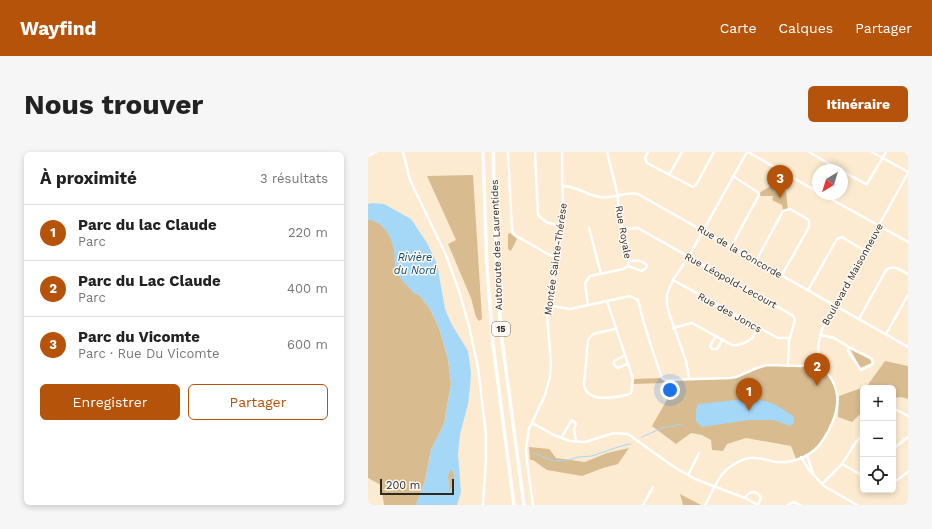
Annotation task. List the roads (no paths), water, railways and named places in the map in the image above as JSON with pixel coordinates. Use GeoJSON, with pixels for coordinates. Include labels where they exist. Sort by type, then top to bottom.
{"type":"FeatureCollection","features":[{"type":"Feature","properties":{"kind":"highway","name":"Autoroute des Laurentides"},"geometry":{"type":"LineString","coordinates":[[483,152],[488,285],[493,344],[514,505]]}},
{"type":"Feature","properties":{"kind":"highway","name":"Autoroute des Laurentides"},"geometry":{"type":"LineString","coordinates":[[493,152],[498,284],[502,340],[524,505]]}},
{"type":"Feature","properties":{"kind":"street"},"geometry":{"type":"LineString","coordinates":[[368,156],[376,152]]}},
{"type":"Feature","properties":{"kind":"street"},"geometry":{"type":"LineString","coordinates":[[403,152],[410,180],[446,255],[459,291],[469,326],[478,368],[486,431],[483,505]]}},
{"type":"Feature","properties":{"kind":"street"},"geometry":{"type":"LineString","coordinates":[[508,152],[512,231],[515,235],[546,253],[556,256]]}},
{"type":"Feature","properties":{"kind":"street"},"geometry":{"type":"LineString","coordinates":[[535,152],[538,215],[546,222],[562,227]]}},
{"type":"Feature","properties":{"kind":"street","name":"Montée Sainte-Thérèse"},"geometry":{"type":"LineString","coordinates":[[533,505],[526,451],[532,423],[545,395],[550,377],[551,364],[547,305],[562,227],[564,186],[562,152]]}},
{"type":"Feature","properties":{"kind":"street","name":"Rue Royale"},"geometry":{"type":"LineString","coordinates":[[588,305],[585,283],[590,276],[623,269],[628,266],[629,261],[618,213],[618,196],[607,152]]}},
{"type":"Feature","properties":{"kind":"street"},"geometry":{"type":"LineString","coordinates":[[648,152],[645,158],[647,163],[693,187],[696,185],[714,152]]}},
{"type":"Feature","properties":{"kind":"street"},"geometry":{"type":"LineString","coordinates":[[669,175],[682,152]]}},
{"type":"Feature","properties":{"kind":"street"},"geometry":{"type":"LineString","coordinates":[[689,378],[684,353],[673,328],[667,294],[673,280],[689,256],[747,152],[812,189]]}},
{"type":"Feature","properties":{"kind":"street"},"geometry":{"type":"LineString","coordinates":[[809,152],[830,164]]}},
{"type":"Feature","properties":{"kind":"street"},"geometry":{"type":"LineString","coordinates":[[872,152],[908,173]]}},
{"type":"Feature","properties":{"kind":"street"},"geometry":{"type":"LineString","coordinates":[[848,174],[868,184],[886,152]]}},
{"type":"Feature","properties":{"kind":"street","name":"Boulevard Maisonneuve"},"geometry":{"type":"LineString","coordinates":[[820,362],[819,352],[824,324],[908,173]]}},
{"type":"Feature","properties":{"kind":"street"},"geometry":{"type":"LineString","coordinates":[[731,247],[760,195],[733,176]]}},
{"type":"Feature","properties":{"kind":"street","name":"Rue de la Concorde"},"geometry":{"type":"LineString","coordinates":[[564,186],[579,189],[599,197],[634,193],[638,194],[908,347]]}},
{"type":"Feature","properties":{"kind":"street"},"geometry":{"type":"LineString","coordinates":[[833,200],[908,242]]}},
{"type":"Feature","properties":{"kind":"street"},"geometry":{"type":"LineString","coordinates":[[756,261],[783,211],[790,209],[809,220],[809,227],[782,275]]}},
{"type":"Feature","properties":{"kind":"street"},"geometry":{"type":"LineString","coordinates":[[589,228],[601,274]]}},
{"type":"Feature","properties":{"kind":"street","name":"Rue Léopold-Lecourt"},"geometry":{"type":"LineString","coordinates":[[622,229],[638,228],[792,315],[794,320],[789,338],[788,366]]}},
{"type":"Feature","properties":{"kind":"street"},"geometry":{"type":"LineString","coordinates":[[808,290],[838,239],[842,238],[865,251]]}},
{"type":"Feature","properties":{"kind":"street"},"geometry":{"type":"LineString","coordinates":[[628,266],[642,271],[646,268],[644,263],[637,260],[629,261]]}},
{"type":"Feature","properties":{"kind":"street"},"geometry":{"type":"LineString","coordinates":[[859,319],[886,270],[890,267],[895,267],[908,274]]}},
{"type":"Feature","properties":{"kind":"street","name":"Rue des Joncs"},"geometry":{"type":"LineString","coordinates":[[673,280],[778,338],[789,338]]}},
{"type":"Feature","properties":{"kind":"street"},"geometry":{"type":"LineString","coordinates":[[886,334],[908,295]]}},
{"type":"Feature","properties":{"kind":"street"},"geometry":{"type":"LineString","coordinates":[[547,305],[570,309],[630,296],[638,300],[644,325],[662,378],[665,380],[689,378],[730,378],[767,365],[808,365],[820,362],[835,386],[837,396],[836,410],[831,426],[822,442],[817,448],[807,455],[791,461],[782,462],[758,458],[746,459],[728,468],[705,505]]}},
{"type":"Feature","properties":{"kind":"street"},"geometry":{"type":"LineString","coordinates":[[607,301],[615,329],[633,379],[633,384],[631,393],[627,395],[598,398],[585,390],[584,384],[588,340],[593,334],[615,329]]}},
{"type":"Feature","properties":{"kind":"street"},"geometry":{"type":"LineString","coordinates":[[673,328],[692,323],[732,345],[736,345],[748,341],[753,337],[758,327]]}},
{"type":"Feature","properties":{"kind":"street"},"geometry":{"type":"LineString","coordinates":[[821,335],[834,338],[872,359],[874,361],[873,364],[860,370],[848,351],[849,347]]}},
{"type":"Feature","properties":{"kind":"street"},"geometry":{"type":"LineString","coordinates":[[716,336],[710,346],[712,349],[717,349],[723,340]]}},
{"type":"Feature","properties":{"kind":"street"},"geometry":{"type":"LineString","coordinates":[[624,356],[614,361],[614,364],[618,368],[627,364]]}},
{"type":"Feature","properties":{"kind":"street"},"geometry":{"type":"LineString","coordinates":[[896,410],[908,416]]}},
{"type":"Feature","properties":{"kind":"street"},"geometry":{"type":"LineString","coordinates":[[561,438],[572,420],[576,424],[574,428],[576,441]]}},
{"type":"Feature","properties":{"kind":"street"},"geometry":{"type":"LineString","coordinates":[[532,423],[561,438],[576,441],[592,440],[614,433],[628,434],[674,467],[715,488],[745,498],[758,505],[761,498],[757,493],[750,492],[745,498]]}},
{"type":"Feature","properties":{"kind":"street"},"geometry":{"type":"LineString","coordinates":[[896,447],[908,437]]}},
{"type":"Feature","properties":{"kind":"street"},"geometry":{"type":"LineString","coordinates":[[822,484],[842,464],[860,438]]}},
{"type":"Feature","properties":{"kind":"street"},"geometry":{"type":"LineString","coordinates":[[688,475],[699,453]]}},
{"type":"Feature","properties":{"kind":"street"},"geometry":{"type":"LineString","coordinates":[[807,455],[814,474]]}},
{"type":"Feature","properties":{"kind":"street"},"geometry":{"type":"LineString","coordinates":[[802,457],[809,470],[822,484],[857,505]]}},
{"type":"Feature","properties":{"kind":"street"},"geometry":{"type":"LineString","coordinates":[[842,464],[860,474]]}},
{"type":"Feature","properties":{"kind":"street"},"geometry":{"type":"LineString","coordinates":[[896,482],[908,472]]}},
{"type":"Feature","properties":{"kind":"street"},"geometry":{"type":"LineString","coordinates":[[643,505],[653,487]]}},
{"type":"Feature","properties":{"kind":"street"},"geometry":{"type":"LineString","coordinates":[[788,505],[793,502],[800,505]]}},
{"type":"Feature","properties":{"kind":"water","name":"Rivière du Nord"},"geometry":{"type":"Polygon","coordinates":[[[368,204],[384,204],[411,219],[427,243],[437,264],[445,309],[452,325],[468,351],[471,373],[470,387],[468,404],[460,434],[458,454],[461,492],[457,505],[416,505],[425,481],[431,450],[444,424],[451,384],[448,359],[439,328],[430,309],[419,295],[415,294],[406,285],[396,271],[393,246],[389,235],[378,223],[368,220],[368,204]],[[451,470],[448,475],[449,492],[454,482],[453,471],[451,470]]]}},
{"type":"Feature","properties":{"kind":"water"},"geometry":{"type":"Polygon","coordinates":[[[745,399],[760,400],[771,403],[794,417],[794,423],[790,426],[773,420],[749,420],[702,427],[696,421],[696,410],[698,404],[745,399]]]}},
{"type":"Feature","properties":{"kind":"waterway"},"geometry":{"type":"LineString","coordinates":[[642,437],[662,428],[682,424]]}},
{"type":"Feature","properties":{"kind":"waterway"},"geometry":{"type":"LineString","coordinates":[[533,453],[554,461],[569,460],[578,457],[592,456],[631,444]]}},
{"type":"Feature","properties":{"kind":"place","name":"Parc du Vicomte"},"geometry":{"type":"Point","coordinates":[780,198]}},
{"type":"Feature","properties":{"kind":"place","name":"Parc du Lac Claude"},"geometry":{"type":"Point","coordinates":[817,386]}},
{"type":"Feature","properties":{"kind":"place","name":"Parc du lac Claude"},"geometry":{"type":"Point","coordinates":[749,411]}}]}
